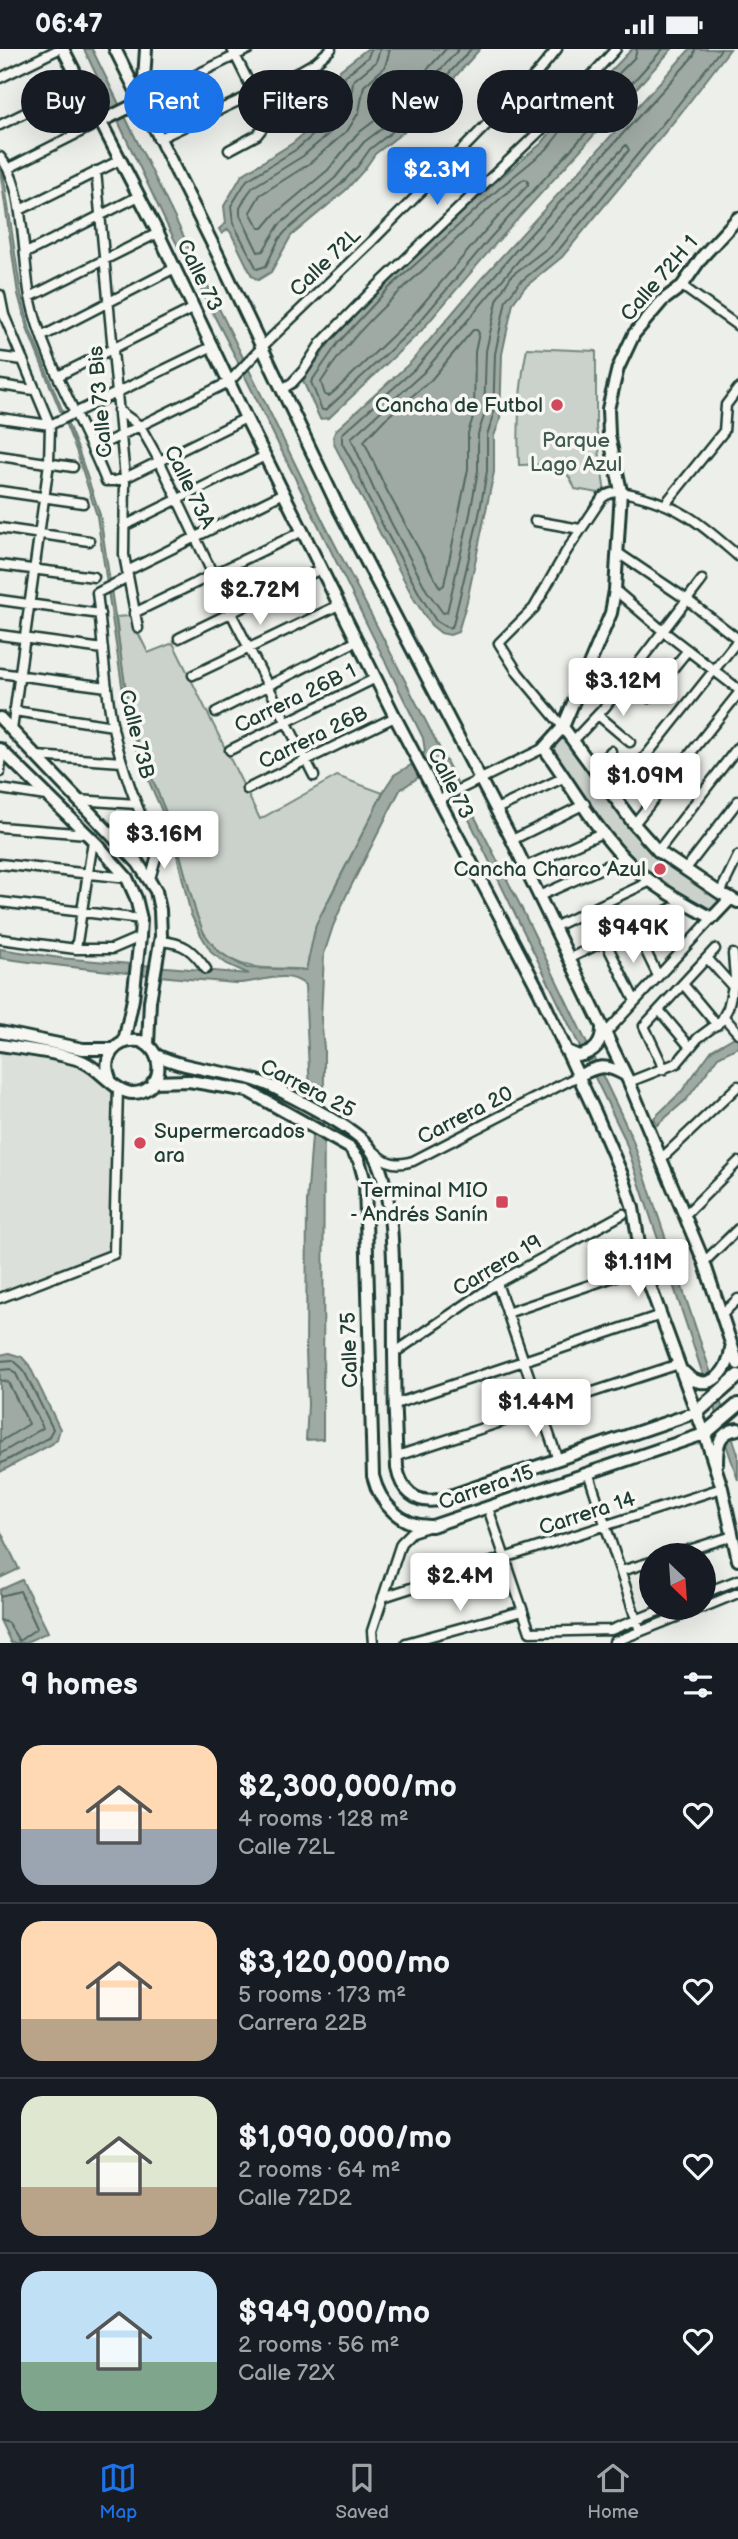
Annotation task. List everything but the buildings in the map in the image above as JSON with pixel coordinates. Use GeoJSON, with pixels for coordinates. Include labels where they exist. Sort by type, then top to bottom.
{"type":"FeatureCollection","features":[{"type":"Feature","properties":{"kind":"main road","name":"Calle 73"},"geometry":{"type":"LineString","coordinates":[[61,49],[73,70]]}},
{"type":"Feature","properties":{"kind":"main road","name":"Calle 73"},"geometry":{"type":"LineString","coordinates":[[115,49],[124,72]]}},
{"type":"Feature","properties":{"kind":"main road"},"geometry":{"type":"LineString","coordinates":[[146,70],[149,50]]}},
{"type":"Feature","properties":{"kind":"main road","name":"Calle 73"},"geometry":{"type":"LineString","coordinates":[[108,133],[213,346],[232,379],[246,418],[395,717],[428,781],[442,798],[568,1051],[583,1074],[633,1208],[643,1267],[688,1389],[699,1410],[721,1484],[738,1560]]}},
{"type":"Feature","properties":{"kind":"main road","name":"Calle 73"},"geometry":{"type":"LineString","coordinates":[[154,133],[218,253],[258,351],[282,389],[340,511],[478,780],[512,840],[554,927],[662,1158],[704,1262],[732,1346],[734,1362]]}},
{"type":"Feature","properties":{"kind":"main road","name":"Calle 72H 1"},"geometry":{"type":"LineString","coordinates":[[564,727],[606,630],[615,590],[621,491],[609,435],[608,409],[618,369],[634,334],[662,301],[682,286],[702,257],[738,218]]}},
{"type":"Feature","properties":{"kind":"main road"},"geometry":{"type":"LineString","coordinates":[[0,717],[138,863],[156,891],[160,911],[160,941],[150,1001],[148,1045]]}},
{"type":"Feature","properties":{"kind":"main road"},"geometry":{"type":"LineString","coordinates":[[564,727],[574,740],[634,824],[658,851],[730,898],[712,918],[651,881],[624,858],[544,748],[564,727]]}},
{"type":"Feature","properties":{"kind":"main road"},"geometry":{"type":"LineString","coordinates":[[1,751],[90,837],[127,879],[136,898],[141,919],[138,962],[124,1042]]}},
{"type":"Feature","properties":{"kind":"main road"},"geometry":{"type":"LineString","coordinates":[[76,824],[87,823],[89,812]]}},
{"type":"Feature","properties":{"kind":"main road"},"geometry":{"type":"LineString","coordinates":[[0,1032],[83,1049],[113,1049],[124,1042],[136,1040],[148,1045],[156,1055],[159,1069],[153,1083]]}},
{"type":"Feature","properties":{"kind":"main road"},"geometry":{"type":"LineString","coordinates":[[568,1051],[579,1056],[594,1051],[603,1033]]}},
{"type":"Feature","properties":{"kind":"main road"},"geometry":{"type":"LineString","coordinates":[[0,1045],[81,1060],[110,1079],[118,1088]]}},
{"type":"Feature","properties":{"kind":"main road"},"geometry":{"type":"LineString","coordinates":[[110,1079],[107,1063],[113,1049]]}},
{"type":"Feature","properties":{"kind":"main road","name":"Carrera 25"},"geometry":{"type":"LineString","coordinates":[[156,1055],[180,1066],[239,1076],[278,1090],[357,1135],[369,1147],[383,1173],[386,1185],[393,1263],[394,1353]]}},
{"type":"Feature","properties":{"kind":"main road"},"geometry":{"type":"LineString","coordinates":[[583,1074],[604,1066],[623,1075]]}},
{"type":"Feature","properties":{"kind":"main road","name":"Carrera 25"},"geometry":{"type":"LineString","coordinates":[[118,1088],[136,1092],[153,1083],[182,1080],[248,1091],[350,1149],[359,1160],[364,1173]]}},
{"type":"Feature","properties":{"kind":"main road","name":"Calle 75"},"geometry":{"type":"LineString","coordinates":[[364,1173],[373,1476],[380,1496],[400,1517]]}},
{"type":"Feature","properties":{"kind":"main road"},"geometry":{"type":"LineString","coordinates":[[394,1353],[397,1456]]}},
{"type":"Feature","properties":{"kind":"main road"},"geometry":{"type":"LineString","coordinates":[[679,1363],[685,1374],[699,1381],[713,1380],[734,1362]]}},
{"type":"Feature","properties":{"kind":"main road"},"geometry":{"type":"LineString","coordinates":[[699,1410],[737,1377]]}},
{"type":"Feature","properties":{"kind":"main road"},"geometry":{"type":"LineString","coordinates":[[678,1419],[687,1407],[688,1389]]}},
{"type":"Feature","properties":{"kind":"main road"},"geometry":{"type":"LineString","coordinates":[[706,1432],[738,1405]]}},
{"type":"Feature","properties":{"kind":"main road","name":"Carrera 15"},"geometry":{"type":"LineString","coordinates":[[397,1456],[401,1482],[412,1496],[438,1500],[699,1410]]}},
{"type":"Feature","properties":{"kind":"main road"},"geometry":{"type":"LineString","coordinates":[[714,1460],[721,1438],[738,1429]]}},
{"type":"Feature","properties":{"kind":"main road","name":"Carrera 15"},"geometry":{"type":"LineString","coordinates":[[400,1517],[416,1525],[432,1526],[706,1432]]}},
{"type":"Feature","properties":{"kind":"main road"},"geometry":{"type":"LineString","coordinates":[[682,1441],[698,1445],[714,1460]]}},
{"type":"Feature","properties":{"kind":"street"},"geometry":{"type":"LineString","coordinates":[[0,78],[61,49]]}},
{"type":"Feature","properties":{"kind":"street"},"geometry":{"type":"LineString","coordinates":[[200,70],[233,52],[249,49]]}},
{"type":"Feature","properties":{"kind":"street"},"geometry":{"type":"LineString","coordinates":[[302,70],[331,49]]}},
{"type":"Feature","properties":{"kind":"street","name":"Calle 72L"},"geometry":{"type":"LineString","coordinates":[[232,379],[391,222],[538,72],[557,49]]}},
{"type":"Feature","properties":{"kind":"street"},"geometry":{"type":"LineString","coordinates":[[282,389],[303,371],[321,343],[370,293],[543,128],[616,49]]}},
{"type":"Feature","properties":{"kind":"street"},"geometry":{"type":"LineString","coordinates":[[233,52],[242,70]]}},
{"type":"Feature","properties":{"kind":"street"},"geometry":{"type":"LineString","coordinates":[[158,139],[238,101]]}},
{"type":"Feature","properties":{"kind":"street"},"geometry":{"type":"LineString","coordinates":[[0,125],[21,115]]}},
{"type":"Feature","properties":{"kind":"street"},"geometry":{"type":"LineString","coordinates":[[9,169],[80,133]]}},
{"type":"Feature","properties":{"kind":"street"},"geometry":{"type":"LineString","coordinates":[[229,150],[259,133]]}},
{"type":"Feature","properties":{"kind":"street"},"geometry":{"type":"LineString","coordinates":[[0,157],[9,169],[20,210],[30,297],[73,414],[93,449],[106,481],[125,478],[246,418]]}},
{"type":"Feature","properties":{"kind":"street"},"geometry":{"type":"LineString","coordinates":[[20,210],[120,160]]}},
{"type":"Feature","properties":{"kind":"street","name":"Calle 73 Bis"},"geometry":{"type":"LineString","coordinates":[[96,171],[125,478],[124,555],[138,628]]}},
{"type":"Feature","properties":{"kind":"street"},"geometry":{"type":"LineString","coordinates":[[26,253],[139,196]]}},
{"type":"Feature","properties":{"kind":"street"},"geometry":{"type":"LineString","coordinates":[[30,297],[158,233]]}},
{"type":"Feature","properties":{"kind":"street"},"geometry":{"type":"LineString","coordinates":[[43,335],[175,268]]}},
{"type":"Feature","properties":{"kind":"street"},"geometry":{"type":"LineString","coordinates":[[682,286],[738,326]]}},
{"type":"Feature","properties":{"kind":"street"},"geometry":{"type":"LineString","coordinates":[[0,295],[2,314],[34,390],[53,424],[12,730]]}},
{"type":"Feature","properties":{"kind":"street"},"geometry":{"type":"LineString","coordinates":[[58,376],[194,308]]}},
{"type":"Feature","properties":{"kind":"street"},"geometry":{"type":"LineString","coordinates":[[0,418],[53,424],[213,346]]}},
{"type":"Feature","properties":{"kind":"street"},"geometry":{"type":"LineString","coordinates":[[0,357],[23,360]]}},
{"type":"Feature","properties":{"kind":"street"},"geometry":{"type":"LineString","coordinates":[[93,449],[232,379]]}},
{"type":"Feature","properties":{"kind":"street"},"geometry":{"type":"LineString","coordinates":[[0,385],[34,390]]}},
{"type":"Feature","properties":{"kind":"street"},"geometry":{"type":"LineString","coordinates":[[666,503],[724,431],[726,405],[738,389]]}},
{"type":"Feature","properties":{"kind":"street","name":"Calle 73A"},"geometry":{"type":"LineString","coordinates":[[118,410],[140,426],[159,460],[231,613],[314,776]]}},
{"type":"Feature","properties":{"kind":"street"},"geometry":{"type":"LineString","coordinates":[[0,456],[73,467]]}},
{"type":"Feature","properties":{"kind":"street"},"geometry":{"type":"LineString","coordinates":[[124,526],[265,456]]}},
{"type":"Feature","properties":{"kind":"street"},"geometry":{"type":"LineString","coordinates":[[0,491],[83,503]]}},
{"type":"Feature","properties":{"kind":"street"},"geometry":{"type":"LineString","coordinates":[[564,727],[518,673],[499,643],[534,608],[580,529],[607,494],[621,491],[666,503],[691,517],[738,556]]}},
{"type":"Feature","properties":{"kind":"street"},"geometry":{"type":"LineString","coordinates":[[127,574],[284,493]]}},
{"type":"Feature","properties":{"kind":"street"},"geometry":{"type":"LineString","coordinates":[[535,521],[580,529]]}},
{"type":"Feature","properties":{"kind":"street"},"geometry":{"type":"LineString","coordinates":[[0,528],[89,541]]}},
{"type":"Feature","properties":{"kind":"street"},"geometry":{"type":"LineString","coordinates":[[134,613],[303,531]]}},
{"type":"Feature","properties":{"kind":"street"},"geometry":{"type":"LineString","coordinates":[[614,796],[738,640],[686,599],[618,553]]}},
{"type":"Feature","properties":{"kind":"street"},"geometry":{"type":"LineString","coordinates":[[0,565],[94,577]]}},
{"type":"Feature","properties":{"kind":"street"},"geometry":{"type":"LineString","coordinates":[[179,638],[321,569]]}},
{"type":"Feature","properties":{"kind":"street","name":"Calle 73B"},"geometry":{"type":"LineString","coordinates":[[127,574],[97,593],[113,726],[136,804],[155,851],[156,858],[150,879]]}},
{"type":"Feature","properties":{"kind":"street"},"geometry":{"type":"LineString","coordinates":[[574,740],[598,715],[702,579]]}},
{"type":"Feature","properties":{"kind":"street"},"geometry":{"type":"LineString","coordinates":[[615,590],[663,631],[714,669],[738,692],[634,824]]}},
{"type":"Feature","properties":{"kind":"street"},"geometry":{"type":"LineString","coordinates":[[0,600],[100,614]]}},
{"type":"Feature","properties":{"kind":"street"},"geometry":{"type":"LineString","coordinates":[[193,675],[339,605]]}},
{"type":"Feature","properties":{"kind":"street"},"geometry":{"type":"LineString","coordinates":[[0,635],[103,649]]}},
{"type":"Feature","properties":{"kind":"street"},"geometry":{"type":"LineString","coordinates":[[216,712],[357,641]]}},
{"type":"Feature","properties":{"kind":"street"},"geometry":{"type":"LineString","coordinates":[[625,681],[649,698],[688,650]]}},
{"type":"Feature","properties":{"kind":"street"},"geometry":{"type":"LineString","coordinates":[[0,673],[107,687]]}},
{"type":"Feature","properties":{"kind":"street","name":"Carrera 26B 1"},"geometry":{"type":"LineString","coordinates":[[230,750],[376,678]]}},
{"type":"Feature","properties":{"kind":"street"},"geometry":{"type":"LineString","coordinates":[[14,711],[113,726]]}},
{"type":"Feature","properties":{"kind":"street"},"geometry":{"type":"LineString","coordinates":[[598,715],[630,742]]}},
{"type":"Feature","properties":{"kind":"street","name":"Carrera 26B"},"geometry":{"type":"LineString","coordinates":[[247,789],[395,717]]}},
{"type":"Feature","properties":{"kind":"street"},"geometry":{"type":"LineString","coordinates":[[658,851],[738,747]]}},
{"type":"Feature","properties":{"kind":"street"},"geometry":{"type":"LineString","coordinates":[[442,798],[544,748]]}},
{"type":"Feature","properties":{"kind":"street"},"geometry":{"type":"LineString","coordinates":[[0,772],[1,751]]}},
{"type":"Feature","properties":{"kind":"street"},"geometry":{"type":"LineString","coordinates":[[595,770],[611,751]]}},
{"type":"Feature","properties":{"kind":"street"},"geometry":{"type":"LineString","coordinates":[[36,756],[122,762]]}},
{"type":"Feature","properties":{"kind":"street"},"geometry":{"type":"LineString","coordinates":[[496,809],[565,777]]}},
{"type":"Feature","properties":{"kind":"street"},"geometry":{"type":"LineString","coordinates":[[0,789],[46,796]]}},
{"type":"Feature","properties":{"kind":"street"},"geometry":{"type":"LineString","coordinates":[[78,800],[136,804]]}},
{"type":"Feature","properties":{"kind":"street"},"geometry":{"type":"LineString","coordinates":[[685,870],[738,801]]}},
{"type":"Feature","properties":{"kind":"street"},"geometry":{"type":"LineString","coordinates":[[512,840],[584,804]]}},
{"type":"Feature","properties":{"kind":"street"},"geometry":{"type":"LineString","coordinates":[[0,827],[90,837],[76,949]]}},
{"type":"Feature","properties":{"kind":"street"},"geometry":{"type":"LineString","coordinates":[[525,867],[604,832]]}},
{"type":"Feature","properties":{"kind":"street"},"geometry":{"type":"LineString","coordinates":[[730,898],[738,856]]}},
{"type":"Feature","properties":{"kind":"street"},"geometry":{"type":"LineString","coordinates":[[539,896],[624,858]]}},
{"type":"Feature","properties":{"kind":"street"},"geometry":{"type":"LineString","coordinates":[[0,863],[127,879]]}},
{"type":"Feature","properties":{"kind":"street"},"geometry":{"type":"LineString","coordinates":[[554,927],[651,881]]}},
{"type":"Feature","properties":{"kind":"street"},"geometry":{"type":"LineString","coordinates":[[0,902],[141,919]]}},
{"type":"Feature","properties":{"kind":"street"},"geometry":{"type":"LineString","coordinates":[[568,959],[684,902]]}},
{"type":"Feature","properties":{"kind":"street"},"geometry":{"type":"LineString","coordinates":[[662,912],[682,949]]}},
{"type":"Feature","properties":{"kind":"street"},"geometry":{"type":"LineString","coordinates":[[603,1033],[712,918]]}},
{"type":"Feature","properties":{"kind":"street"},"geometry":{"type":"LineString","coordinates":[[634,927],[658,976]]}},
{"type":"Feature","properties":{"kind":"street"},"geometry":{"type":"LineString","coordinates":[[0,939],[76,949],[112,949],[140,937]]}},
{"type":"Feature","properties":{"kind":"street"},"geometry":{"type":"LineString","coordinates":[[160,941],[180,943],[192,952],[206,969]]}},
{"type":"Feature","properties":{"kind":"street"},"geometry":{"type":"LineString","coordinates":[[605,941],[635,1001]]}},
{"type":"Feature","properties":{"kind":"street"},"geometry":{"type":"LineString","coordinates":[[664,1069],[645,1026],[715,949]]}},
{"type":"Feature","properties":{"kind":"street"},"geometry":{"type":"LineString","coordinates":[[623,1075],[664,1069],[677,1063],[698,1038],[717,1025],[724,1017],[733,987],[736,970],[733,954]]}},
{"type":"Feature","properties":{"kind":"street"},"geometry":{"type":"LineString","coordinates":[[707,958],[733,987]]}},
{"type":"Feature","properties":{"kind":"street"},"geometry":{"type":"LineString","coordinates":[[683,984],[717,1025]]}},
{"type":"Feature","properties":{"kind":"street"},"geometry":{"type":"LineString","coordinates":[[659,1010],[690,1047]]}},
{"type":"Feature","properties":{"kind":"street"},"geometry":{"type":"LineString","coordinates":[[724,1017],[737,1032]]}},
{"type":"Feature","properties":{"kind":"street","name":"Carrera 20"},"geometry":{"type":"LineString","coordinates":[[369,1147],[391,1163],[413,1161],[583,1074]]}},
{"type":"Feature","properties":{"kind":"street"},"geometry":{"type":"LineString","coordinates":[[662,1158],[738,1086]]}},
{"type":"Feature","properties":{"kind":"street"},"geometry":{"type":"LineString","coordinates":[[0,1298],[114,1254],[118,1088]]}},
{"type":"Feature","properties":{"kind":"street"},"geometry":{"type":"LineString","coordinates":[[685,1215],[738,1163]]}},
{"type":"Feature","properties":{"kind":"street","name":"Carrera 19"},"geometry":{"type":"LineString","coordinates":[[394,1353],[497,1283],[623,1214]]}},
{"type":"Feature","properties":{"kind":"street"},"geometry":{"type":"LineString","coordinates":[[704,1262],[738,1229]]}},
{"type":"Feature","properties":{"kind":"street"},"geometry":{"type":"LineString","coordinates":[[507,1313],[643,1267]]}},
{"type":"Feature","properties":{"kind":"street"},"geometry":{"type":"LineString","coordinates":[[497,1283],[558,1459]]}},
{"type":"Feature","properties":{"kind":"street"},"geometry":{"type":"LineString","coordinates":[[722,1314],[738,1299]]}},
{"type":"Feature","properties":{"kind":"street"},"geometry":{"type":"LineString","coordinates":[[395,1404],[661,1315]]}},
{"type":"Feature","properties":{"kind":"street"},"geometry":{"type":"LineString","coordinates":[[397,1456],[679,1363]]}},
{"type":"Feature","properties":{"kind":"street"},"geometry":{"type":"LineString","coordinates":[[588,1472],[640,1631]]}},
{"type":"Feature","properties":{"kind":"street","name":"Carrera 14"},"geometry":{"type":"LineString","coordinates":[[383,1597],[606,1525],[721,1484]]}},
{"type":"Feature","properties":{"kind":"street"},"geometry":{"type":"LineString","coordinates":[[488,1508],[527,1628],[535,1633],[611,1630],[637,1620]]}},
{"type":"Feature","properties":{"kind":"street"},"geometry":{"type":"LineString","coordinates":[[373,1643],[372,1632],[401,1543],[412,1532],[432,1526]]}},
{"type":"Feature","properties":{"kind":"street"},"geometry":{"type":"LineString","coordinates":[[713,1543],[733,1537]]}},
{"type":"Feature","properties":{"kind":"street"},"geometry":{"type":"LineString","coordinates":[[621,1571],[639,1566]]}},
{"type":"Feature","properties":{"kind":"street"},"geometry":{"type":"LineString","coordinates":[[716,1588],[738,1580]]}},
{"type":"Feature","properties":{"kind":"street"},"geometry":{"type":"LineString","coordinates":[[716,1601],[738,1593]]}},
{"type":"Feature","properties":{"kind":"street"},"geometry":{"type":"LineString","coordinates":[[406,1643],[522,1611]]}},
{"type":"Feature","properties":{"kind":"street"},"geometry":{"type":"LineString","coordinates":[[611,1630],[614,1643],[665,1621]]}},
{"type":"Feature","properties":{"kind":"shaded area"},"geometry":{"type":"Polygon","coordinates":[[[0,1045],[81,1060],[116,1086],[114,1254],[0,1298],[0,1045]]]}},
{"type":"Feature","properties":{"kind":"green space","name":"Cancha de Futbol"},"geometry":{"type":"Polygon","coordinates":[[[527,348],[596,351],[596,427],[605,494],[575,489],[560,468],[538,464],[519,465],[519,406],[527,348]]]}},
{"type":"Feature","properties":{"kind":"green space"},"geometry":{"type":"Polygon","coordinates":[[[130,616],[148,653],[173,643],[260,819],[337,776],[383,793],[316,924],[307,970],[261,968],[241,964],[220,952],[201,928],[190,897],[174,833],[143,759],[131,720],[116,617],[130,616]]]}},
{"type":"Feature","properties":{"kind":"green space"},"geometry":{"type":"Polygon","coordinates":[[[564,734],[655,854],[682,874],[723,898],[712,912],[654,877],[627,856],[549,749],[564,734]]]}},
{"type":"Feature","properties":{"kind":"water"},"geometry":{"type":"Polygon","coordinates":[[[84,49],[92,49],[102,70],[94,70],[84,49]]]}},
{"type":"Feature","properties":{"kind":"water"},"geometry":{"type":"Polygon","coordinates":[[[367,49],[480,49],[461,70],[367,70],[367,133],[402,133],[375,154],[346,190],[291,236],[271,272],[258,280],[252,276],[228,229],[222,234],[219,229],[226,223],[224,206],[242,175],[305,133],[353,133],[353,70],[340,70],[367,49]]]}},
{"type":"Feature","properties":{"kind":"water"},"geometry":{"type":"Polygon","coordinates":[[[632,49],[672,49],[638,86],[638,70],[612,70],[632,49]]]}},
{"type":"Feature","properties":{"kind":"water"},"geometry":{"type":"Polygon","coordinates":[[[690,49],[730,49],[562,257],[525,287],[513,303],[502,354],[500,420],[494,436],[494,472],[467,601],[458,632],[450,635],[441,633],[431,625],[414,599],[335,446],[333,437],[336,430],[411,362],[482,278],[614,133],[638,133],[638,106],[690,49]]]}},
{"type":"Feature","properties":{"kind":"water"},"geometry":{"type":"Polygon","coordinates":[[[110,86],[124,114],[124,133],[133,133],[324,523],[519,903],[632,1138],[738,1454],[738,1480],[624,1137],[460,801],[436,772],[429,770],[400,790],[346,896],[324,954],[321,1018],[324,1048],[323,1439],[306,1440],[307,1202],[312,1136],[305,985],[289,977],[234,983],[0,958],[0,949],[60,958],[249,974],[227,964],[212,953],[201,935],[191,915],[172,834],[140,761],[123,692],[97,516],[76,450],[28,331],[18,294],[0,170],[4,178],[21,294],[30,330],[78,449],[100,515],[135,735],[174,833],[196,913],[204,933],[217,950],[247,968],[306,970],[316,925],[386,787],[394,775],[421,759],[425,751],[423,738],[234,354],[167,225],[110,104],[110,86]]]}},
{"type":"Feature","properties":{"kind":"water"},"geometry":{"type":"Polygon","coordinates":[[[550,133],[596,133],[421,331],[329,418],[320,419],[303,381],[333,338],[383,284],[550,133]]]}},
{"type":"Feature","properties":{"kind":"water"},"geometry":{"type":"Polygon","coordinates":[[[738,1035],[738,1047],[718,1057],[687,1099],[657,1125],[654,1118],[681,1092],[712,1050],[738,1035]]]}},
{"type":"Feature","properties":{"kind":"water"},"geometry":{"type":"Polygon","coordinates":[[[9,1353],[22,1357],[29,1365],[60,1429],[52,1444],[0,1472],[0,1355],[9,1353]]]}},
{"type":"Feature","properties":{"kind":"water"},"geometry":{"type":"Polygon","coordinates":[[[0,1530],[19,1569],[0,1578],[0,1530]]]}},
{"type":"Feature","properties":{"kind":"water"},"geometry":{"type":"Polygon","coordinates":[[[22,1580],[48,1632],[24,1643],[11,1643],[0,1620],[0,1590],[22,1580]]]}},
{"type":"Feature","properties":{"kind":"place","name":"Cancha de Futbol"},"geometry":{"type":"Point","coordinates":[557,405]}},
{"type":"Feature","properties":{"kind":"place","name":"Cancha Charco Azul"},"geometry":{"type":"Point","coordinates":[660,869]}},
{"type":"Feature","properties":{"kind":"place","name":"Supermercados ara"},"geometry":{"type":"Point","coordinates":[140,1143]}},
{"type":"Feature","properties":{"kind":"place","name":"Terminal MIO - Andrés Sanín"},"geometry":{"type":"Point","coordinates":[502,1202]}},
{"type":"Feature","properties":{"kind":"park label","name":"Parque Lago Azul"},"geometry":{"type":"Point","coordinates":[576,452]}}]}
